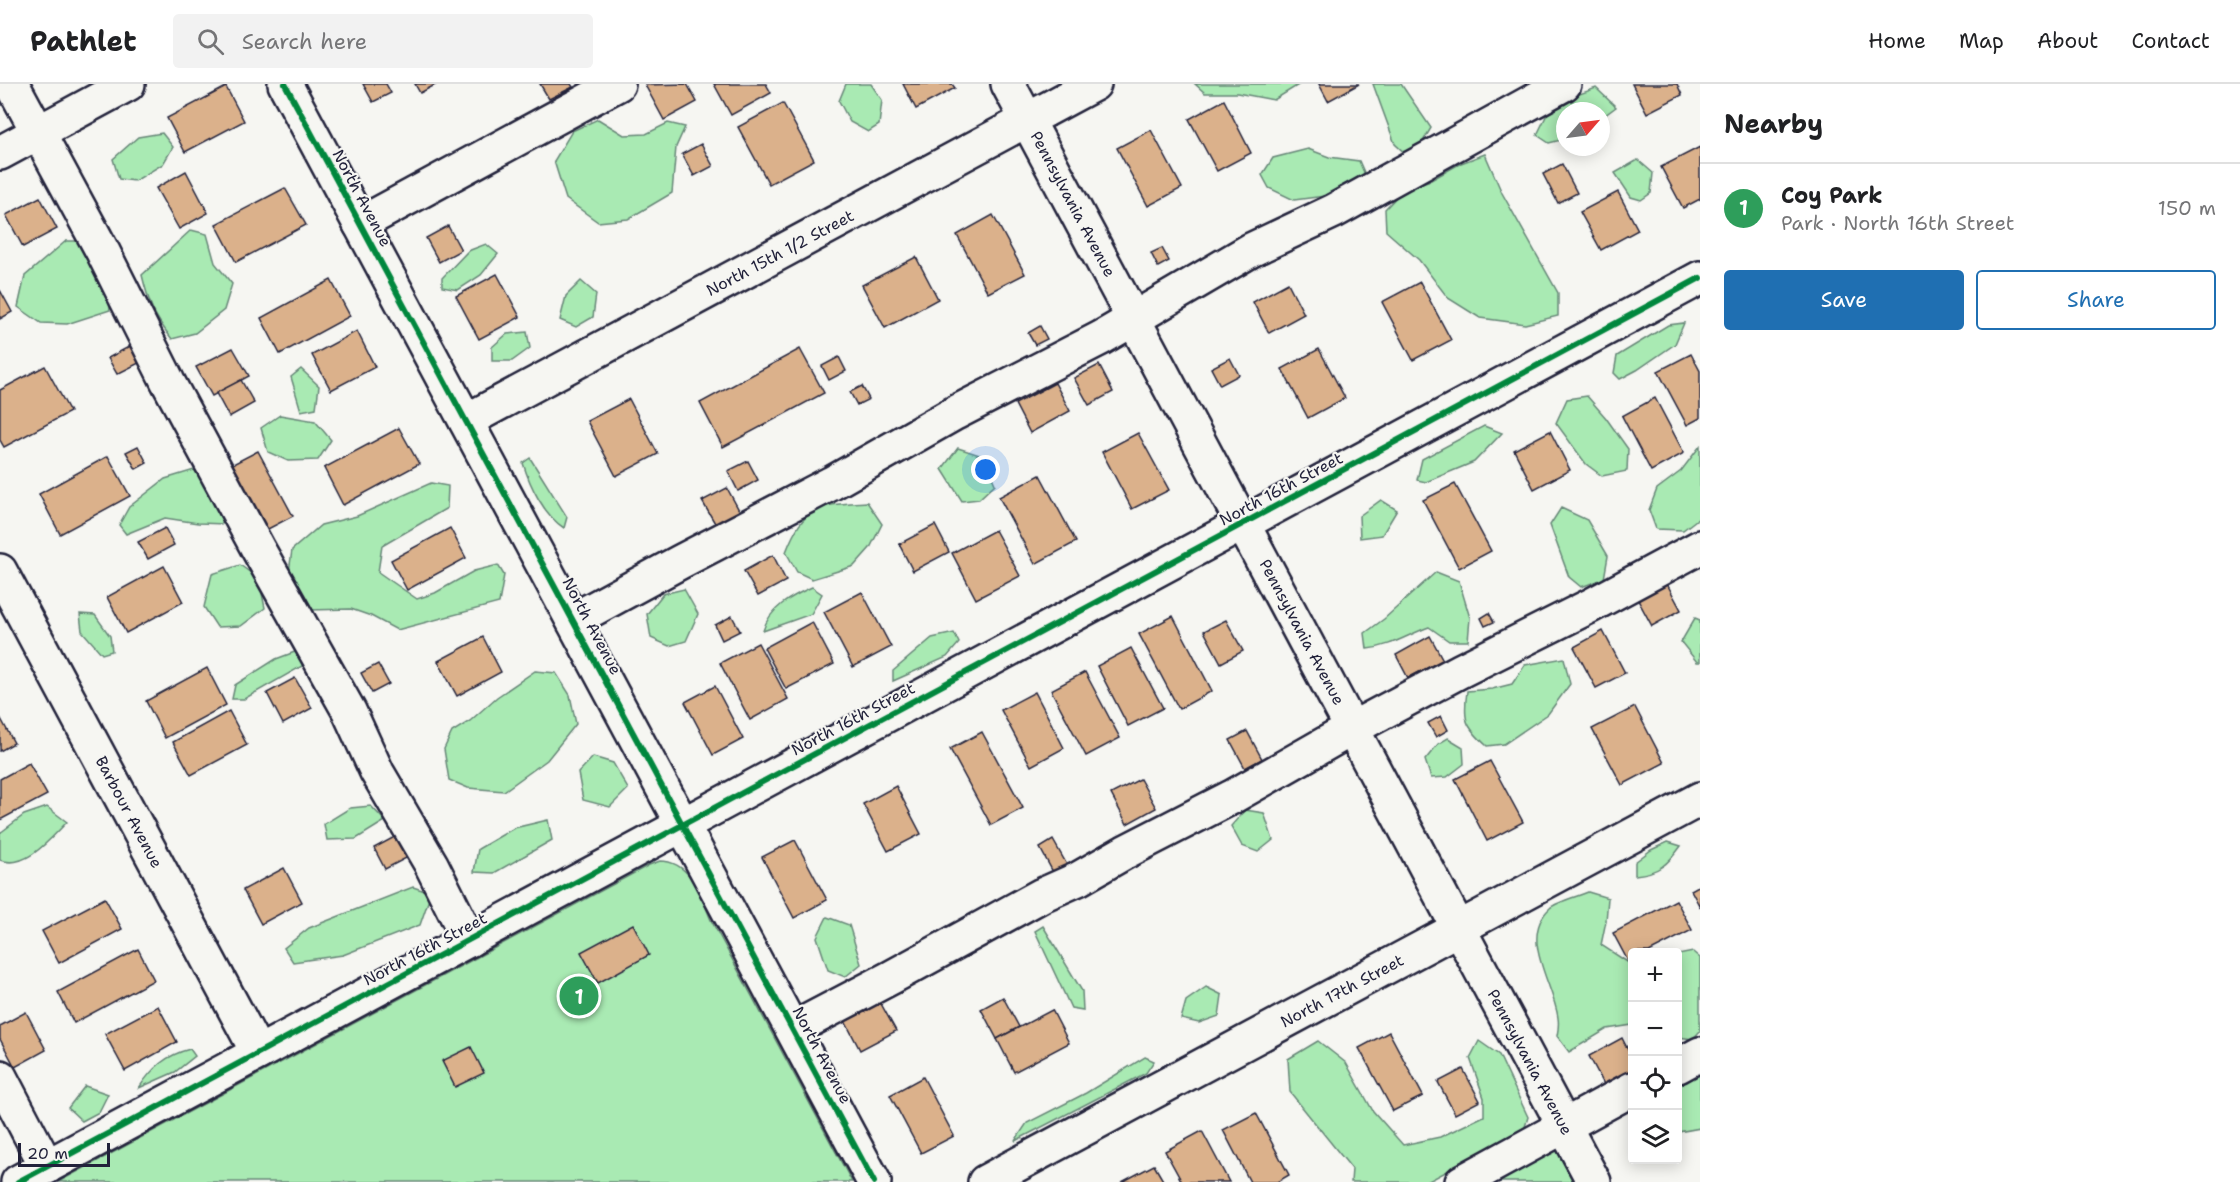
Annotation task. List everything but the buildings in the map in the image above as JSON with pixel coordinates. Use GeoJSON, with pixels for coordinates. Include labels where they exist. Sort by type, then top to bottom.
{"type":"FeatureCollection","features":[{"type":"Feature","properties":{"kind":"street"},"geometry":{"type":"LineString","coordinates":[[12,84],[103,252],[168,382],[349,711],[377,772],[431,864],[469,940]]}},
{"type":"Feature","properties":{"kind":"street"},"geometry":{"type":"LineString","coordinates":[[0,153],[128,84]]}},
{"type":"Feature","properties":{"kind":"street","name":"North Avenue"},"geometry":{"type":"LineString","coordinates":[[285,84],[874,1182]]}},
{"type":"Feature","properties":{"kind":"street"},"geometry":{"type":"LineString","coordinates":[[360,224],[618,84]]}},
{"type":"Feature","properties":{"kind":"street","name":"Pennsylvania Avenue"},"geometry":{"type":"LineString","coordinates":[[1008,84],[1245,524],[1594,1182]]}},
{"type":"Feature","properties":{"kind":"street","name":"North 15th 1/2 Street"},"geometry":{"type":"LineString","coordinates":[[466,422],[1094,84]]}},
{"type":"Feature","properties":{"kind":"street"},"geometry":{"type":"LineString","coordinates":[[573,620],[1134,319],[1251,250],[1334,211],[1564,84]]}},
{"type":"Feature","properties":{"kind":"street","name":"North 16th Street"},"geometry":{"type":"LineString","coordinates":[[18,1182],[1700,278]]}},
{"type":"Feature","properties":{"kind":"street"},"geometry":{"type":"LineString","coordinates":[[793,1029],[892,978],[1042,895],[1078,879],[1460,671],[1590,606],[1700,547]]}},
{"type":"Feature","properties":{"kind":"street","name":"Barbour Avenue"},"geometry":{"type":"LineString","coordinates":[[0,571],[258,1053]]}},
{"type":"Feature","properties":{"kind":"street","name":"North 17th Street"},"geometry":{"type":"LineString","coordinates":[[985,1182],[1700,799]]}},
{"type":"Feature","properties":{"kind":"street"},"geometry":{"type":"LineString","coordinates":[[1682,1063],[1700,1054]]}},
{"type":"Feature","properties":{"kind":"street"},"geometry":{"type":"LineString","coordinates":[[0,1077],[47,1167]]}},
{"type":"Feature","properties":{"kind":"street"},"geometry":{"type":"LineString","coordinates":[[1462,1182],[1628,1091]]}},
{"type":"Feature","properties":{"kind":"green space"},"geometry":{"type":"Polygon","coordinates":[[[846,84],[871,84],[882,100],[879,125],[868,132],[850,122],[839,101],[846,84]]]}},
{"type":"Feature","properties":{"kind":"green space"},"geometry":{"type":"Polygon","coordinates":[[[1195,84],[1300,84],[1274,100],[1237,93],[1205,93],[1195,84]]]}},
{"type":"Feature","properties":{"kind":"green space"},"geometry":{"type":"Polygon","coordinates":[[[1373,84],[1401,84],[1431,128],[1418,150],[1407,155],[1395,144],[1373,84]]]}},
{"type":"Feature","properties":{"kind":"green space"},"geometry":{"type":"Polygon","coordinates":[[[1596,88],[1616,107],[1610,111],[1610,102],[1558,102],[1596,88]]]}},
{"type":"Feature","properties":{"kind":"green space"},"geometry":{"type":"Polygon","coordinates":[[[1556,103],[1556,141],[1549,143],[1537,135],[1552,104],[1556,103]]]}},
{"type":"Feature","properties":{"kind":"green space"},"geometry":{"type":"Polygon","coordinates":[[[598,119],[624,135],[646,134],[668,123],[685,127],[676,147],[672,193],[628,219],[598,222],[566,199],[554,161],[572,131],[598,119]]]}},
{"type":"Feature","properties":{"kind":"green space"},"geometry":{"type":"Polygon","coordinates":[[[162,133],[173,147],[163,164],[135,181],[119,179],[113,159],[138,137],[162,133]]]}},
{"type":"Feature","properties":{"kind":"green space"},"geometry":{"type":"Polygon","coordinates":[[[1308,149],[1329,157],[1359,161],[1366,177],[1333,195],[1294,200],[1269,188],[1262,175],[1273,158],[1308,149]]]}},
{"type":"Feature","properties":{"kind":"green space"},"geometry":{"type":"Polygon","coordinates":[[[1485,154],[1502,193],[1558,293],[1558,316],[1525,324],[1480,318],[1448,298],[1419,260],[1386,231],[1385,209],[1405,188],[1431,180],[1461,163],[1485,154]]]}},
{"type":"Feature","properties":{"kind":"green space"},"geometry":{"type":"Polygon","coordinates":[[[1638,160],[1653,173],[1651,193],[1641,200],[1631,197],[1615,173],[1638,160]]]}},
{"type":"Feature","properties":{"kind":"green space"},"geometry":{"type":"Polygon","coordinates":[[[191,230],[207,234],[215,263],[232,284],[224,310],[195,333],[172,339],[152,309],[142,275],[191,230]]]}},
{"type":"Feature","properties":{"kind":"green space"},"geometry":{"type":"Polygon","coordinates":[[[66,241],[80,241],[106,277],[110,310],[67,324],[41,323],[18,307],[25,276],[66,241]]]}},
{"type":"Feature","properties":{"kind":"green space"},"geometry":{"type":"Polygon","coordinates":[[[486,244],[498,254],[481,275],[458,290],[442,287],[442,278],[468,251],[486,244]]]}},
{"type":"Feature","properties":{"kind":"green space"},"geometry":{"type":"Polygon","coordinates":[[[581,281],[596,294],[593,317],[576,327],[560,320],[566,296],[581,281]]]}},
{"type":"Feature","properties":{"kind":"green space"},"geometry":{"type":"Polygon","coordinates":[[[1684,323],[1675,344],[1620,379],[1614,373],[1617,356],[1668,325],[1684,323]]]}},
{"type":"Feature","properties":{"kind":"green space"},"geometry":{"type":"Polygon","coordinates":[[[527,332],[530,348],[512,361],[492,361],[492,347],[507,334],[527,332]]]}},
{"type":"Feature","properties":{"kind":"green space"},"geometry":{"type":"Polygon","coordinates":[[[301,369],[319,386],[316,408],[301,411],[291,377],[301,369]]]}},
{"type":"Feature","properties":{"kind":"green space"},"geometry":{"type":"Polygon","coordinates":[[[1587,396],[1628,449],[1627,471],[1602,476],[1586,464],[1556,423],[1567,399],[1587,396]]]}},
{"type":"Feature","properties":{"kind":"green space"},"geometry":{"type":"Polygon","coordinates":[[[280,415],[315,421],[331,440],[318,460],[288,461],[268,452],[261,428],[280,415]]]}},
{"type":"Feature","properties":{"kind":"green space"},"geometry":{"type":"Polygon","coordinates":[[[1484,426],[1502,433],[1474,462],[1426,482],[1417,480],[1422,459],[1484,426]]]}},
{"type":"Feature","properties":{"kind":"green space"},"geometry":{"type":"Polygon","coordinates":[[[1700,446],[1700,517],[1683,530],[1656,529],[1649,510],[1657,489],[1681,471],[1700,446]]]}},
{"type":"Feature","properties":{"kind":"green space"},"geometry":{"type":"Polygon","coordinates":[[[958,448],[983,456],[995,484],[979,499],[962,501],[942,469],[958,448]]]}},
{"type":"Feature","properties":{"kind":"green space"},"geometry":{"type":"Polygon","coordinates":[[[530,458],[567,517],[564,528],[550,516],[534,490],[523,463],[530,458]]]}},
{"type":"Feature","properties":{"kind":"green space"},"geometry":{"type":"Polygon","coordinates":[[[194,470],[217,492],[225,524],[165,518],[126,534],[119,525],[129,507],[165,479],[194,470]]]}},
{"type":"Feature","properties":{"kind":"green space"},"geometry":{"type":"Polygon","coordinates":[[[431,483],[448,486],[447,508],[382,546],[378,572],[417,599],[435,593],[474,571],[498,565],[504,575],[499,603],[397,630],[371,616],[351,609],[309,610],[288,580],[292,550],[321,525],[357,516],[431,483]]]}},
{"type":"Feature","properties":{"kind":"green space"},"geometry":{"type":"Polygon","coordinates":[[[1381,500],[1397,510],[1382,535],[1360,538],[1359,516],[1381,500]]]}},
{"type":"Feature","properties":{"kind":"green space"},"geometry":{"type":"Polygon","coordinates":[[[867,502],[882,524],[870,548],[854,566],[812,579],[797,572],[786,552],[800,524],[808,515],[826,506],[867,502]]]}},
{"type":"Feature","properties":{"kind":"green space"},"geometry":{"type":"Polygon","coordinates":[[[1561,508],[1587,520],[1608,556],[1604,579],[1581,587],[1569,577],[1550,525],[1561,508]]]}},
{"type":"Feature","properties":{"kind":"green space"},"geometry":{"type":"Polygon","coordinates":[[[240,565],[259,579],[265,608],[241,626],[217,627],[204,607],[212,574],[240,565]]]}},
{"type":"Feature","properties":{"kind":"green space"},"geometry":{"type":"Polygon","coordinates":[[[1436,572],[1459,581],[1470,618],[1468,641],[1449,641],[1429,627],[1391,643],[1367,649],[1365,633],[1436,572]]]}},
{"type":"Feature","properties":{"kind":"green space"},"geometry":{"type":"Polygon","coordinates":[[[812,587],[822,594],[811,614],[763,631],[776,609],[812,587]]]}},
{"type":"Feature","properties":{"kind":"green space"},"geometry":{"type":"Polygon","coordinates":[[[684,589],[698,614],[686,641],[669,646],[651,638],[647,614],[663,594],[684,589]]]}},
{"type":"Feature","properties":{"kind":"green space"},"geometry":{"type":"Polygon","coordinates":[[[80,614],[95,615],[110,636],[112,651],[102,654],[82,631],[80,614]]]}},
{"type":"Feature","properties":{"kind":"green space"},"geometry":{"type":"Polygon","coordinates":[[[1695,618],[1700,620],[1700,662],[1697,662],[1681,642],[1695,618]]]}},
{"type":"Feature","properties":{"kind":"green space"},"geometry":{"type":"Polygon","coordinates":[[[954,633],[959,643],[947,657],[893,681],[893,671],[932,638],[954,633]]]}},
{"type":"Feature","properties":{"kind":"green space"},"geometry":{"type":"Polygon","coordinates":[[[300,650],[304,665],[244,699],[232,699],[235,685],[276,659],[300,650]]]}},
{"type":"Feature","properties":{"kind":"green space"},"geometry":{"type":"Polygon","coordinates":[[[1564,658],[1570,684],[1548,714],[1504,744],[1487,746],[1474,733],[1466,716],[1467,691],[1492,689],[1512,684],[1525,665],[1564,658]]]}},
{"type":"Feature","properties":{"kind":"green space"},"geometry":{"type":"Polygon","coordinates":[[[535,671],[556,673],[570,695],[576,724],[547,760],[504,791],[468,788],[449,780],[444,749],[452,732],[535,671]]]}},
{"type":"Feature","properties":{"kind":"green space"},"geometry":{"type":"Polygon","coordinates":[[[1448,738],[1463,747],[1464,764],[1447,777],[1431,778],[1425,760],[1438,744],[1448,738]]]}},
{"type":"Feature","properties":{"kind":"green space"},"geometry":{"type":"Polygon","coordinates":[[[593,757],[613,763],[628,789],[610,807],[583,800],[578,773],[593,757]]]}},
{"type":"Feature","properties":{"kind":"green space"},"geometry":{"type":"Polygon","coordinates":[[[371,806],[385,821],[356,839],[327,840],[324,824],[350,808],[371,806]]]}},
{"type":"Feature","properties":{"kind":"green space"},"geometry":{"type":"Polygon","coordinates":[[[47,807],[67,822],[46,844],[28,857],[10,862],[0,860],[0,833],[24,815],[47,807]]]}},
{"type":"Feature","properties":{"kind":"green space"},"geometry":{"type":"Polygon","coordinates":[[[1245,810],[1264,813],[1273,840],[1258,852],[1242,846],[1231,826],[1245,810]]]}},
{"type":"Feature","properties":{"kind":"green space"},"geometry":{"type":"Polygon","coordinates":[[[548,820],[552,840],[494,873],[474,872],[478,849],[514,828],[548,820]]]}},
{"type":"Feature","properties":{"kind":"green space"},"geometry":{"type":"Polygon","coordinates":[[[1668,842],[1681,846],[1667,863],[1657,870],[1635,875],[1635,862],[1651,850],[1668,842]]]}},
{"type":"Feature","properties":{"kind":"green space"},"geometry":{"type":"Polygon","coordinates":[[[660,861],[680,867],[699,891],[711,920],[852,1182],[58,1182],[649,865],[660,861]]]}},
{"type":"Feature","properties":{"kind":"green space"},"geometry":{"type":"Polygon","coordinates":[[[413,887],[431,893],[420,925],[343,955],[293,962],[284,948],[309,928],[413,887]]]}},
{"type":"Feature","properties":{"kind":"green space"},"geometry":{"type":"Polygon","coordinates":[[[1588,892],[1608,898],[1601,945],[1628,962],[1628,1026],[1607,1029],[1569,1052],[1557,1036],[1558,1018],[1537,947],[1537,933],[1541,920],[1550,908],[1588,892]]]}},
{"type":"Feature","properties":{"kind":"green space"},"geometry":{"type":"Polygon","coordinates":[[[827,917],[849,925],[861,964],[845,977],[828,970],[817,937],[827,917]]]}},
{"type":"Feature","properties":{"kind":"green space"},"geometry":{"type":"Polygon","coordinates":[[[1043,926],[1082,991],[1083,1010],[1071,1008],[1035,931],[1043,926]]]}},
{"type":"Feature","properties":{"kind":"green space"},"geometry":{"type":"Polygon","coordinates":[[[1693,952],[1700,958],[1700,1031],[1693,1039],[1682,1038],[1682,954],[1693,952]]]}},
{"type":"Feature","properties":{"kind":"green space"},"geometry":{"type":"Polygon","coordinates":[[[1206,987],[1222,995],[1219,1016],[1199,1023],[1181,1019],[1186,1001],[1206,987]]]}},
{"type":"Feature","properties":{"kind":"green space"},"geometry":{"type":"Polygon","coordinates":[[[1318,1041],[1346,1063],[1373,1111],[1403,1145],[1440,1137],[1484,1116],[1484,1098],[1470,1058],[1479,1041],[1499,1055],[1528,1117],[1524,1130],[1427,1182],[1351,1182],[1352,1169],[1290,1092],[1288,1059],[1318,1041]]]}},
{"type":"Feature","properties":{"kind":"green space"},"geometry":{"type":"Polygon","coordinates":[[[190,1049],[195,1056],[175,1072],[139,1088],[160,1063],[190,1049]]]}},
{"type":"Feature","properties":{"kind":"green space"},"geometry":{"type":"Polygon","coordinates":[[[1145,1057],[1154,1061],[1146,1073],[1015,1141],[1027,1123],[1086,1093],[1145,1057]]]}},
{"type":"Feature","properties":{"kind":"green space"},"geometry":{"type":"Polygon","coordinates":[[[1700,1070],[1700,1128],[1682,1131],[1682,1110],[1682,1079],[1700,1070]]]}},
{"type":"Feature","properties":{"kind":"green space"},"geometry":{"type":"Polygon","coordinates":[[[85,1086],[108,1094],[99,1112],[82,1121],[68,1108],[85,1086]]]}},
{"type":"Feature","properties":{"kind":"green space"},"geometry":{"type":"Polygon","coordinates":[[[1556,1149],[1574,1182],[1474,1182],[1556,1149]]]}},
{"type":"Feature","properties":{"kind":"cycle path"},"geometry":{"type":"LineString","coordinates":[[285,84],[874,1182]]}},
{"type":"Feature","properties":{"kind":"cycle path"},"geometry":{"type":"LineString","coordinates":[[18,1182],[1700,278]]}},
{"type":"Feature","properties":{"kind":"place","name":"Coy Park"},"geometry":{"type":"Point","coordinates":[579,996]}}]}
